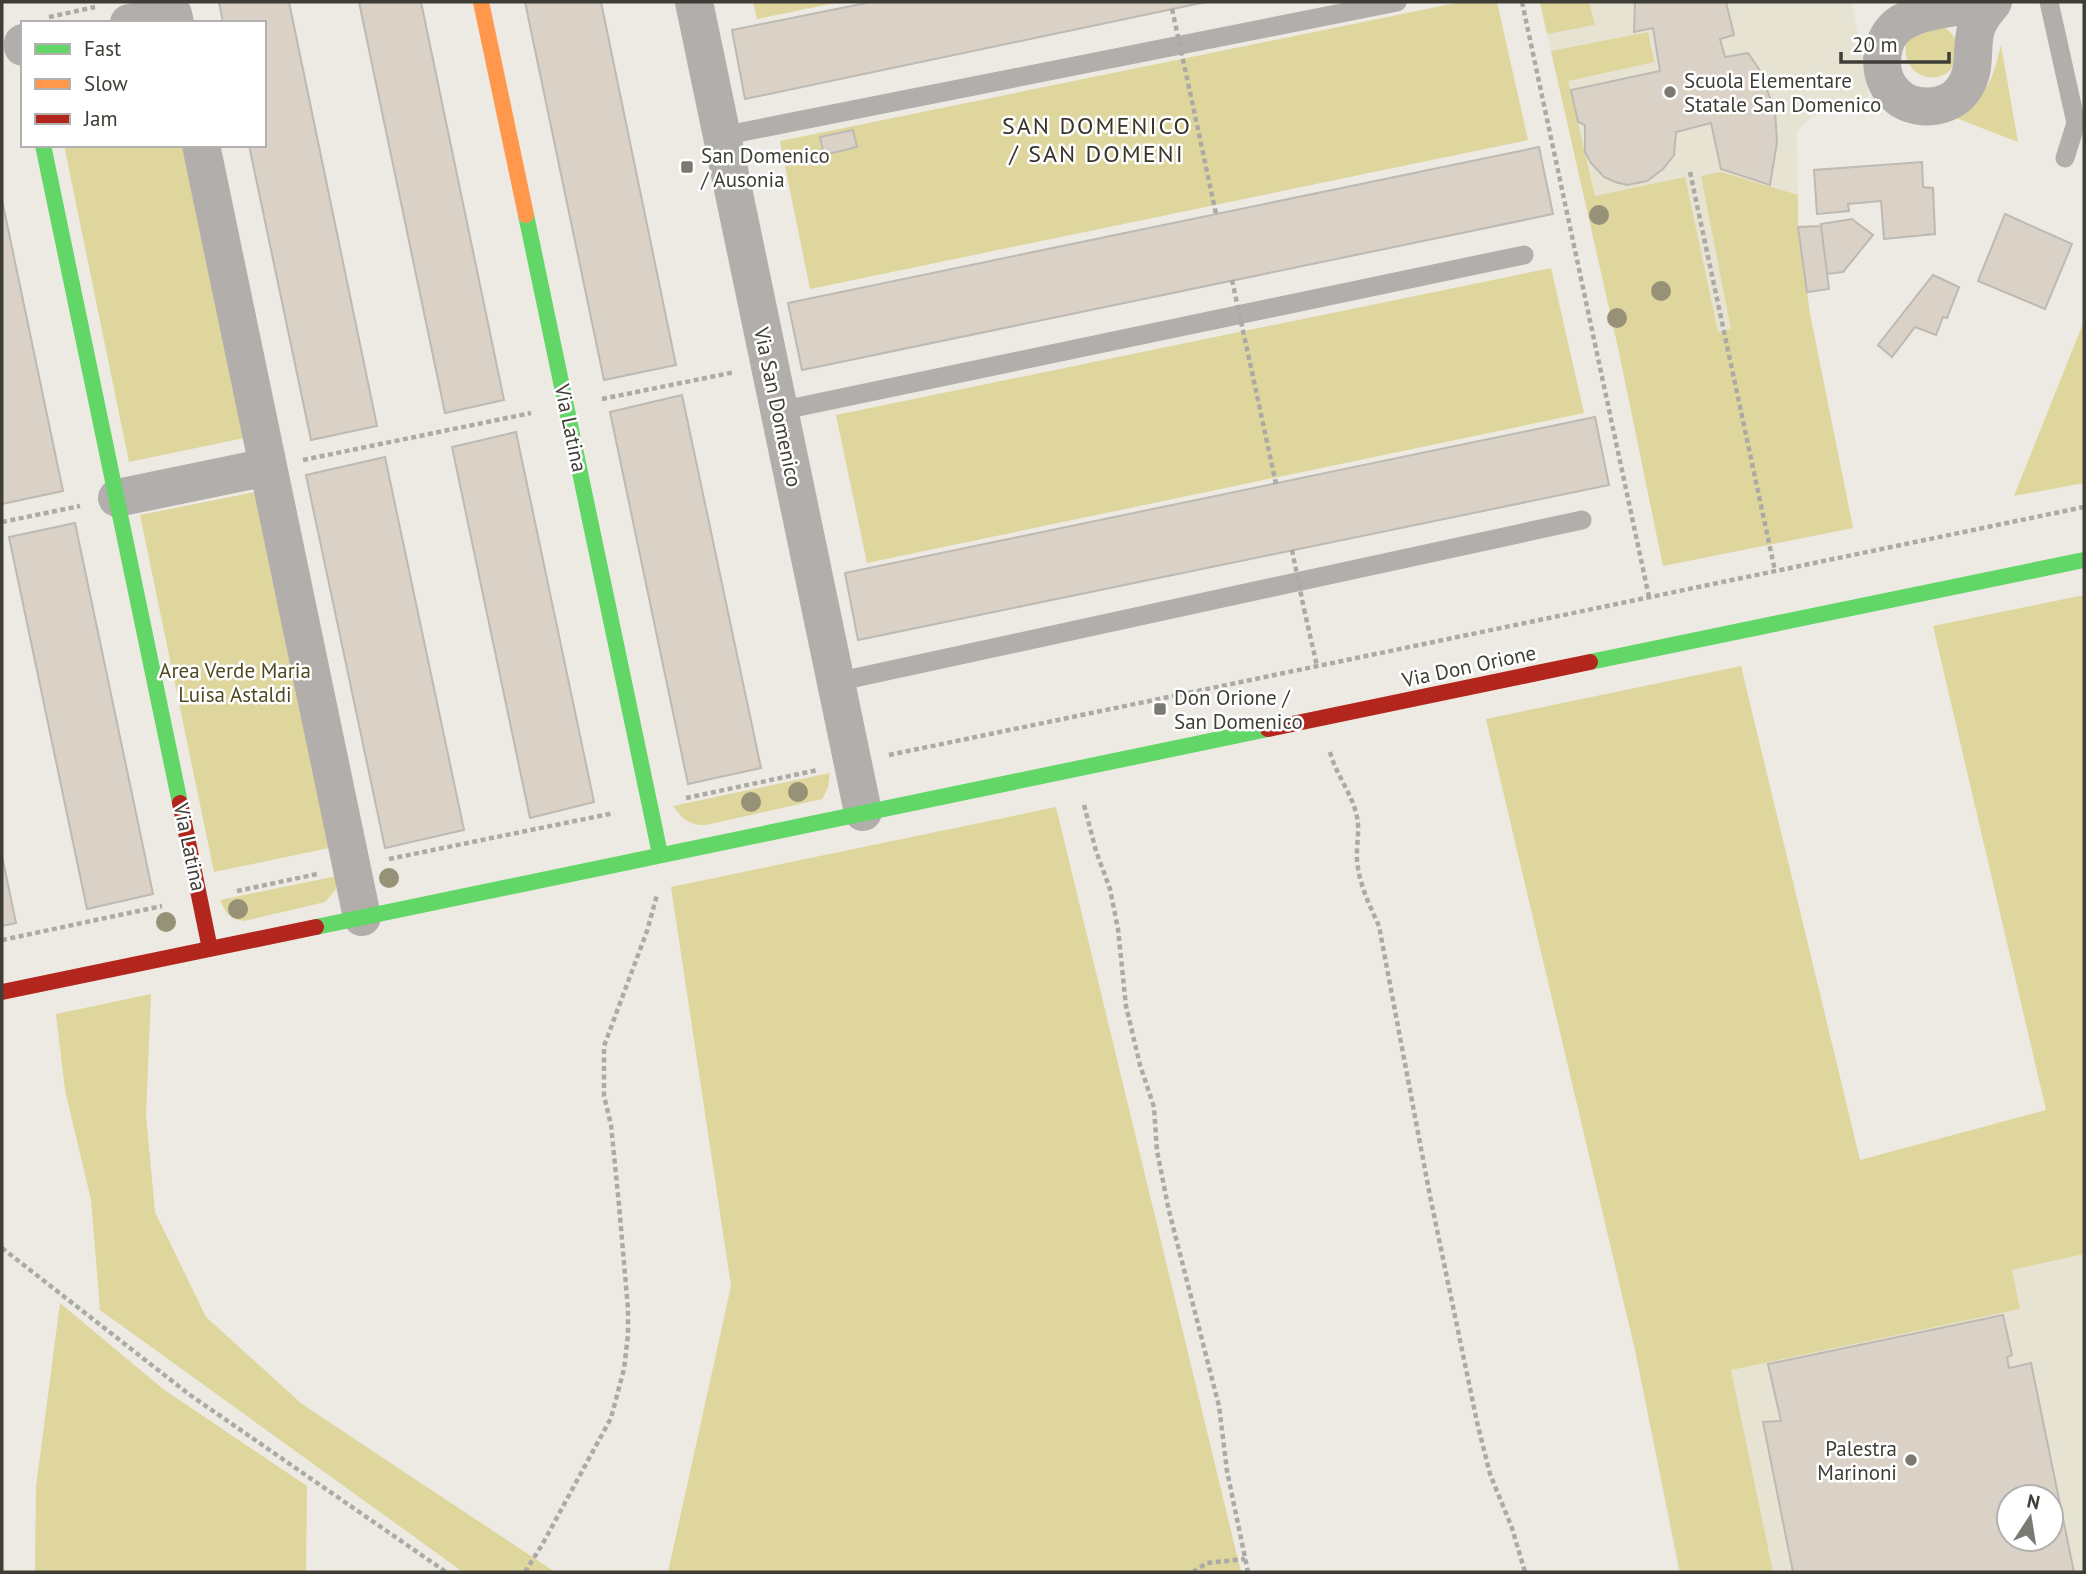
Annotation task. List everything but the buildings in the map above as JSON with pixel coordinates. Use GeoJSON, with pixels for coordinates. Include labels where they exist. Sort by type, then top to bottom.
{"type":"FeatureCollection","features":[{"type":"Feature","properties":{"kind":"street","name":"Via Latina"},"geometry":{"type":"LineString","coordinates":[[481,2],[660,854]]}},
{"type":"Feature","properties":{"kind":"street","name":"Via San Domenico"},"geometry":{"type":"LineString","coordinates":[[694,2],[863,812]]}},
{"type":"Feature","properties":{"kind":"street"},"geometry":{"type":"LineString","coordinates":[[118,14],[173,14],[175,21]]}},
{"type":"Feature","properties":{"kind":"street","name":"Via Latina"},"geometry":{"type":"LineString","coordinates":[[43,147],[211,949]]}},
{"type":"Feature","properties":{"kind":"street"},"geometry":{"type":"LineString","coordinates":[[201,147],[362,917]]}},
{"type":"Feature","properties":{"kind":"street"},"geometry":{"type":"LineString","coordinates":[[117,498],[268,467]]}},
{"type":"Feature","properties":{"kind":"street","name":"Via Don Orione"},"geometry":{"type":"LineString","coordinates":[[863,812],[2084,560]]}},
{"type":"Feature","properties":{"kind":"street"},"geometry":{"type":"LineString","coordinates":[[2,992],[863,812]]}},
{"type":"Feature","properties":{"kind":"lane"},"geometry":{"type":"LineString","coordinates":[[722,136],[1397,2]]}},
{"type":"Feature","properties":{"kind":"lane"},"geometry":{"type":"LineString","coordinates":[[2049,2],[2077,123],[2065,158]]}},
{"type":"Feature","properties":{"kind":"lane"},"geometry":{"type":"LineString","coordinates":[[779,411],[1524,255]]}},
{"type":"Feature","properties":{"kind":"lane"},"geometry":{"type":"LineString","coordinates":[[836,682],[1582,520]]}},
{"type":"Feature","properties":{"kind":"path"},"geometry":{"type":"LineString","coordinates":[[1522,2],[1648,597]]}},
{"type":"Feature","properties":{"kind":"path"},"geometry":{"type":"LineString","coordinates":[[1172,9],[1216,214]]}},
{"type":"Feature","properties":{"kind":"path"},"geometry":{"type":"LineString","coordinates":[[90,21],[118,14]]}},
{"type":"Feature","properties":{"kind":"path"},"geometry":{"type":"LineString","coordinates":[[1690,172],[1775,571]]}},
{"type":"Feature","properties":{"kind":"path"},"geometry":{"type":"LineString","coordinates":[[1231,280],[1276,484]]}},
{"type":"Feature","properties":{"kind":"path"},"geometry":{"type":"LineString","coordinates":[[595,400],[741,371]]}},
{"type":"Feature","properties":{"kind":"path"},"geometry":{"type":"LineString","coordinates":[[268,467],[534,413]]}},
{"type":"Feature","properties":{"kind":"path"},"geometry":{"type":"LineString","coordinates":[[2,522],[117,498]]}},
{"type":"Feature","properties":{"kind":"path"},"geometry":{"type":"LineString","coordinates":[[878,757],[2084,507]]}},
{"type":"Feature","properties":{"kind":"path"},"geometry":{"type":"LineString","coordinates":[[1292,550],[1317,666]]}},
{"type":"Feature","properties":{"kind":"path"},"geometry":{"type":"LineString","coordinates":[[1321,718],[1335,770],[1352,798],[1358,819],[1357,859],[1361,887],[1378,926],[1477,1422],[1490,1474],[1512,1528],[1525,1572]]}},
{"type":"Feature","properties":{"kind":"path"},"geometry":{"type":"LineString","coordinates":[[685,798],[802,774]]}},
{"type":"Feature","properties":{"kind":"path"},"geometry":{"type":"LineString","coordinates":[[1082,799],[1110,889],[1118,929],[1126,1006],[1140,1065],[1154,1107],[1157,1151],[1169,1211],[1219,1406],[1227,1471],[1248,1572]]}},
{"type":"Feature","properties":{"kind":"path"},"geometry":{"type":"LineString","coordinates":[[380,861],[625,810]]}},
{"type":"Feature","properties":{"kind":"path"},"geometry":{"type":"LineString","coordinates":[[524,1572],[542,1545],[611,1418],[624,1369],[628,1309],[611,1125],[604,1096],[604,1046],[647,931],[659,888],[660,854]]}},
{"type":"Feature","properties":{"kind":"path"},"geometry":{"type":"LineString","coordinates":[[232,892],[322,873]]}},
{"type":"Feature","properties":{"kind":"path"},"geometry":{"type":"LineString","coordinates":[[2,940],[172,905]]}},
{"type":"Feature","properties":{"kind":"path"},"geometry":{"type":"LineString","coordinates":[[2,1248],[190,1395],[446,1572]]}},
{"type":"Feature","properties":{"kind":"path"},"geometry":{"type":"LineString","coordinates":[[1193,1572],[1207,1563],[1245,1559]]}},
{"type":"Feature","properties":{"kind":"shaded area"},"geometry":{"type":"Polygon","coordinates":[[[1540,2],[1852,2],[1870,105],[1813,116],[1797,131],[1798,227],[1810,314],[1853,528],[1663,566],[1619,352],[1540,2]]]}},
{"type":"Feature","properties":{"kind":"shaded area"},"geometry":{"type":"Polygon","coordinates":[[[2084,1254],[2084,1572],[1679,1572],[1635,1350],[2084,1254]]]}},
{"type":"Feature","properties":{"kind":"green space"},"geometry":{"type":"Polygon","coordinates":[[[753,2],[840,2],[757,19],[753,2]]]}},
{"type":"Feature","properties":{"kind":"green space"},"geometry":{"type":"Polygon","coordinates":[[[1461,2],[1497,2],[1528,140],[810,289],[780,141],[1461,2]]]}},
{"type":"Feature","properties":{"kind":"green space"},"geometry":{"type":"Polygon","coordinates":[[[1540,2],[1589,2],[1595,25],[1547,34],[1540,2]]]}},
{"type":"Feature","properties":{"kind":"green space"},"geometry":{"type":"Polygon","coordinates":[[[1943,26],[1953,35],[1957,45],[1954,66],[1937,77],[1917,73],[1906,54],[1907,40],[1943,26]]]}},
{"type":"Feature","properties":{"kind":"green space"},"geometry":{"type":"Polygon","coordinates":[[[1648,32],[1654,62],[1568,81],[1595,196],[1685,177],[1718,332],[1731,329],[1701,176],[1721,172],[1798,195],[1798,227],[1810,314],[1853,528],[1663,566],[1619,352],[1551,51],[1648,32]]]}},
{"type":"Feature","properties":{"kind":"green space"},"geometry":{"type":"Polygon","coordinates":[[[2001,45],[2018,142],[1953,117],[1981,95],[1991,79],[2001,45]]]}},
{"type":"Feature","properties":{"kind":"green space"},"geometry":{"type":"Polygon","coordinates":[[[64,147],[183,147],[244,438],[129,462],[64,147]]]}},
{"type":"Feature","properties":{"kind":"green space"},"geometry":{"type":"Polygon","coordinates":[[[1551,268],[1584,413],[867,563],[836,415],[1551,268]]]}},
{"type":"Feature","properties":{"kind":"green space"},"geometry":{"type":"Polygon","coordinates":[[[2084,321],[2084,483],[2014,496],[2084,321]]]}},
{"type":"Feature","properties":{"kind":"green space","name":"Area Verde Maria Luisa Astaldi"},"geometry":{"type":"Polygon","coordinates":[[[255,492],[329,848],[214,872],[140,515],[255,492]]]}},
{"type":"Feature","properties":{"kind":"green space"},"geometry":{"type":"Polygon","coordinates":[[[2084,595],[2084,1254],[2012,1270],[2020,1309],[1731,1370],[1773,1572],[1680,1572],[1635,1350],[1486,719],[1741,666],[1860,1160],[2046,1110],[1933,626],[2084,595]]]}},
{"type":"Feature","properties":{"kind":"green space"},"geometry":{"type":"Polygon","coordinates":[[[830,773],[828,788],[822,799],[706,825],[687,821],[673,806],[830,773]]]}},
{"type":"Feature","properties":{"kind":"green space"},"geometry":{"type":"Polygon","coordinates":[[[1056,807],[1241,1572],[668,1572],[731,1286],[671,887],[1056,807]]]}},
{"type":"Feature","properties":{"kind":"green space"},"geometry":{"type":"Polygon","coordinates":[[[337,876],[336,889],[325,902],[244,921],[229,915],[220,900],[337,876]]]}},
{"type":"Feature","properties":{"kind":"green space"},"geometry":{"type":"Polygon","coordinates":[[[151,994],[146,1115],[155,1212],[206,1317],[302,1404],[555,1572],[463,1572],[100,1310],[91,1200],[65,1090],[56,1014],[151,994]]]}},
{"type":"Feature","properties":{"kind":"green space"},"geometry":{"type":"Polygon","coordinates":[[[60,1303],[163,1389],[307,1486],[306,1572],[35,1572],[36,1487],[60,1303]]]}},
{"type":"Feature","properties":{"kind":"traffic: fast"},"geometry":{"type":"LineString","coordinates":[[43,147],[180,803]]}},
{"type":"Feature","properties":{"kind":"traffic: fast"},"geometry":{"type":"LineString","coordinates":[[526,215],[660,854]]}},
{"type":"Feature","properties":{"kind":"traffic: fast"},"geometry":{"type":"LineString","coordinates":[[1590,662],[2084,560]]}},
{"type":"Feature","properties":{"kind":"traffic: fast"},"geometry":{"type":"LineString","coordinates":[[316,927],[1268,729]]}},
{"type":"Feature","properties":{"kind":"traffic: slow"},"geometry":{"type":"LineString","coordinates":[[481,2],[526,215]]}},
{"type":"Feature","properties":{"kind":"traffic: jam"},"geometry":{"type":"LineString","coordinates":[[1268,729],[1590,662]]}},
{"type":"Feature","properties":{"kind":"traffic: jam"},"geometry":{"type":"LineString","coordinates":[[180,803],[210,949]]}},
{"type":"Feature","properties":{"kind":"traffic: jam"},"geometry":{"type":"LineString","coordinates":[[2,992],[316,927]]}},
{"type":"Feature","properties":{"kind":"place","name":"Scuola Elementare Statale San Domenico"},"geometry":{"type":"Point","coordinates":[1670,92]}},
{"type":"Feature","properties":{"kind":"place","name":"San Domenico / Ausonia"},"geometry":{"type":"Point","coordinates":[687,167]}},
{"type":"Feature","properties":{"kind":"place","name":"Don Orione / San Domenico"},"geometry":{"type":"Point","coordinates":[1160,709]}},
{"type":"Feature","properties":{"kind":"place","name":"Palestra Marinoni"},"geometry":{"type":"Point","coordinates":[1911,1460]}},
{"type":"Feature","properties":{"kind":"district","name":"SAN DOMENICO / SAN DOMENI"},"geometry":{"type":"Point","coordinates":[1097,139]}}]}
